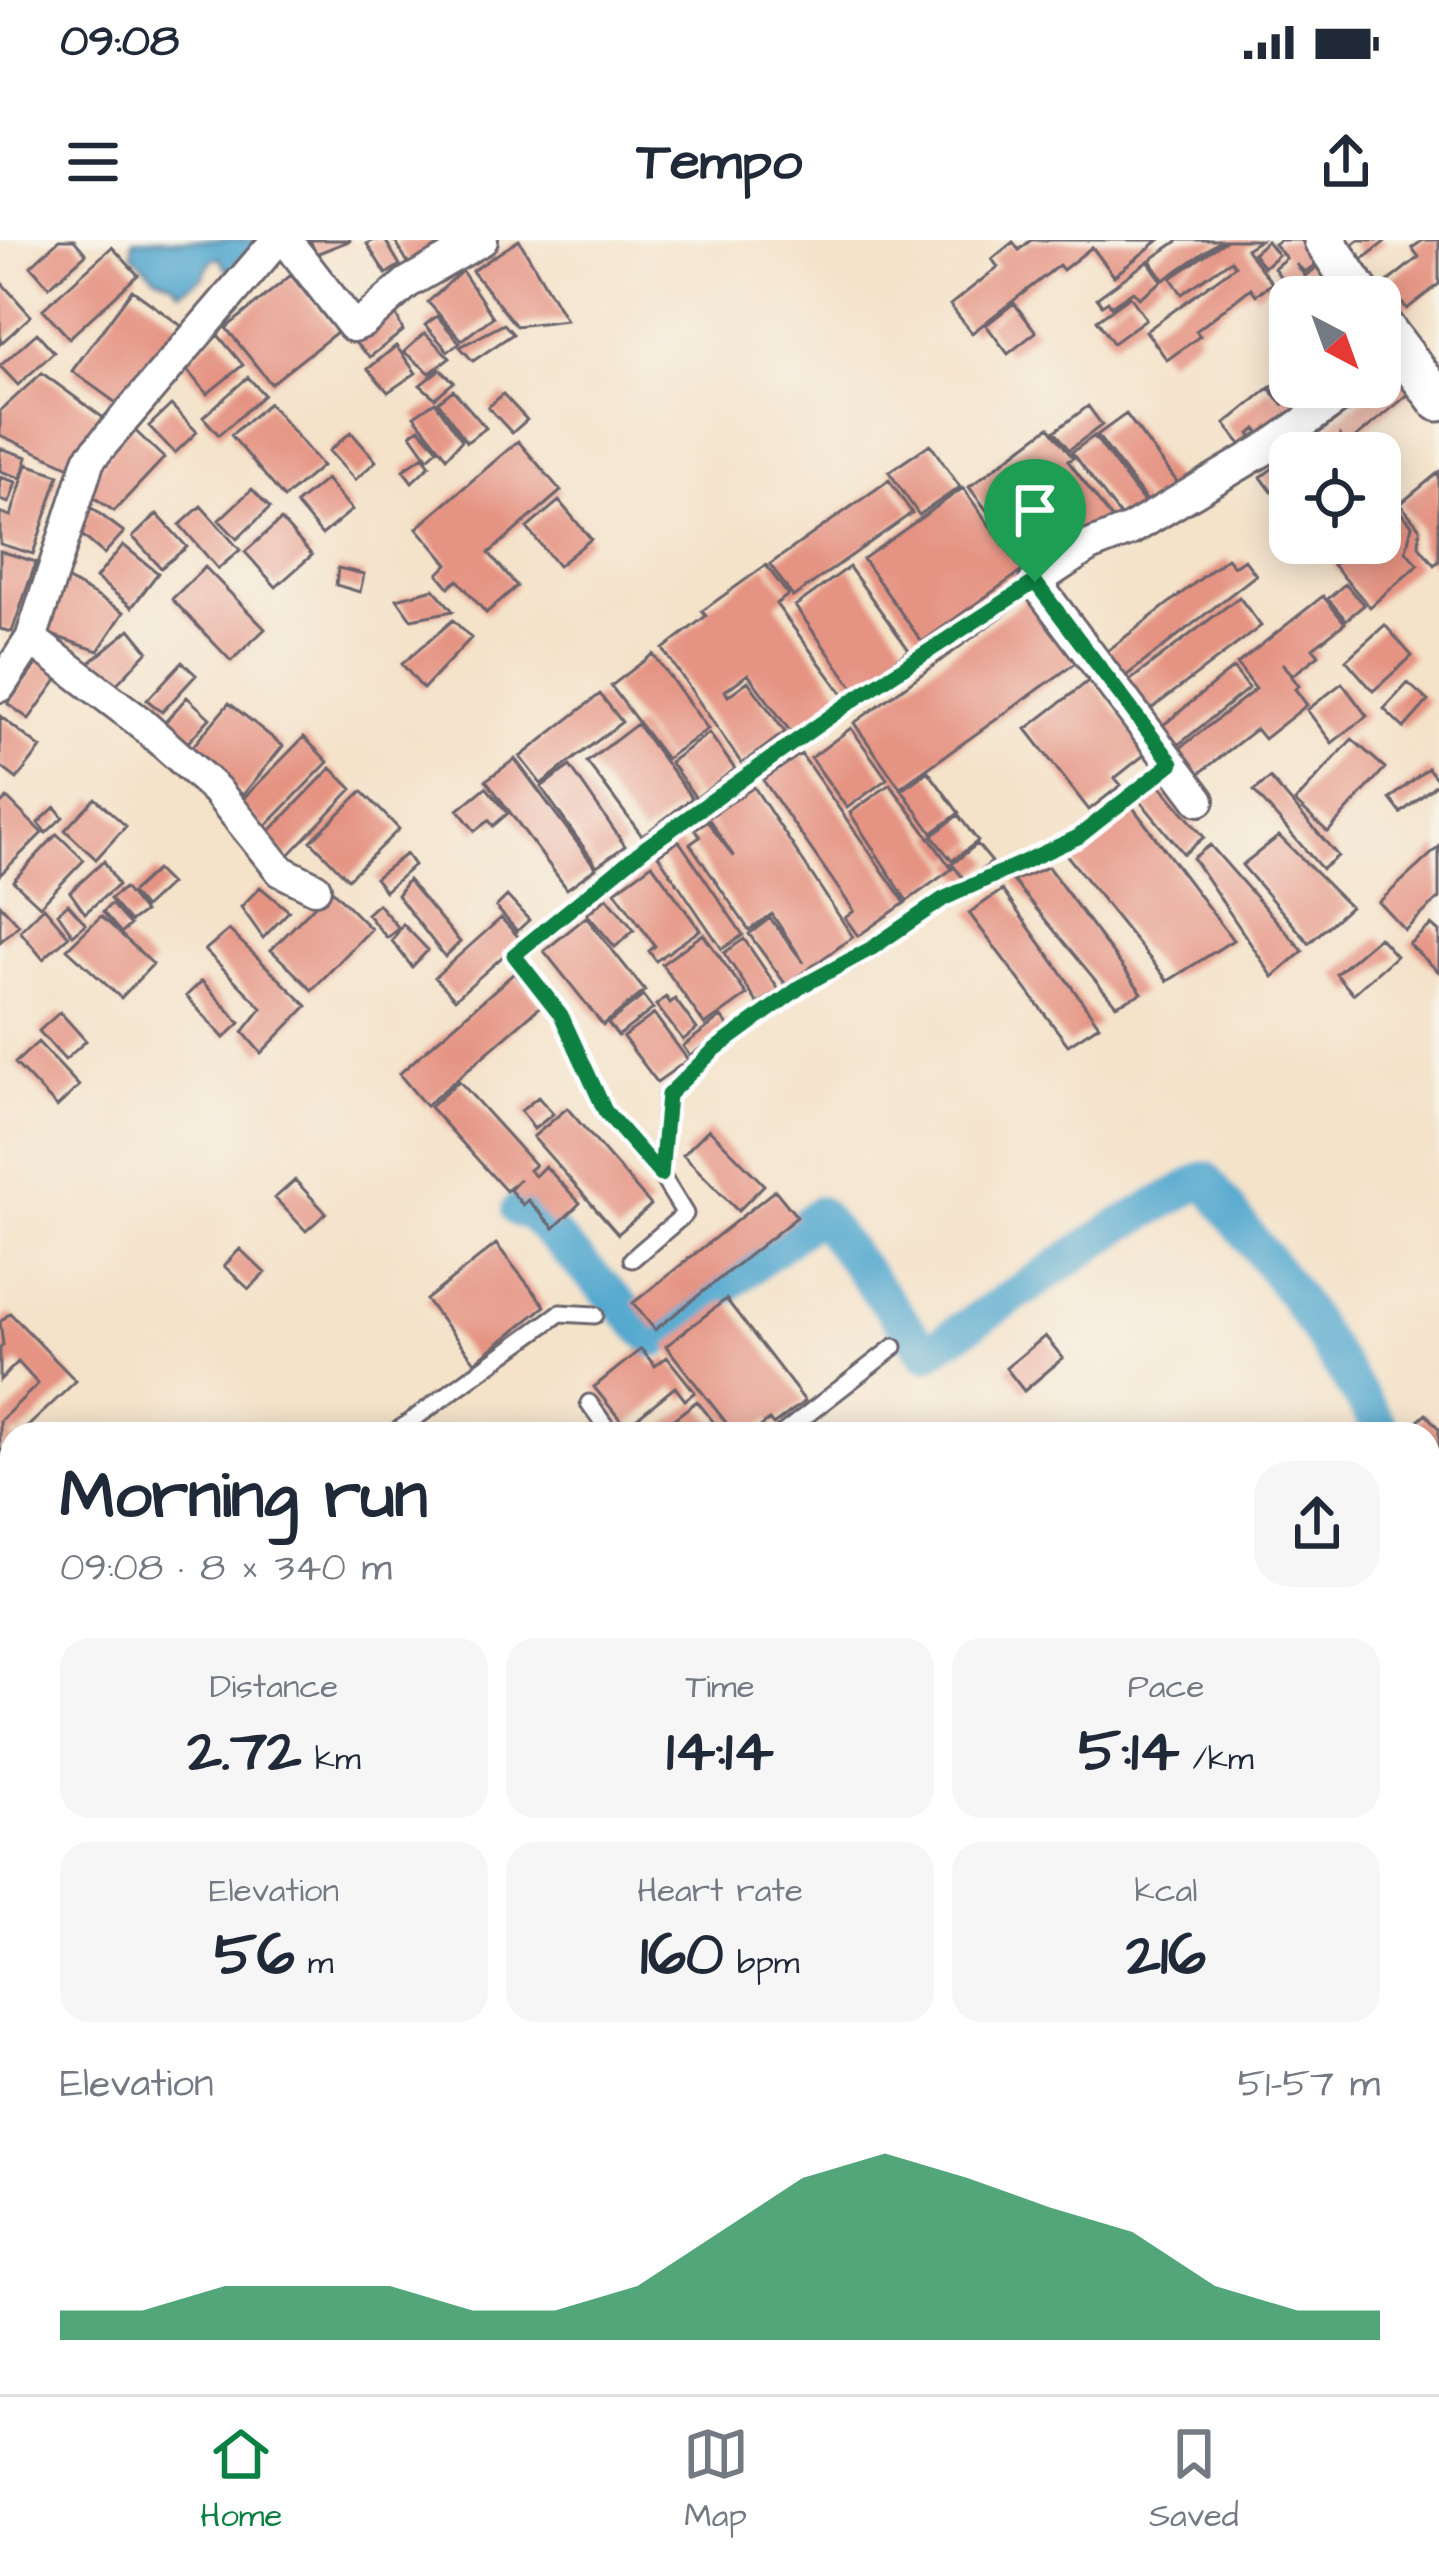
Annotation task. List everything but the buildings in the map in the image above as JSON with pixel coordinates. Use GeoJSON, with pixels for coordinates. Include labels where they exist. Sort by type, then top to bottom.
{"type":"FeatureCollection","features":[{"type":"Feature","properties":{"kind":"street"},"geometry":{"type":"LineString","coordinates":[[0,686],[31,639],[89,460],[282,240],[353,326],[406,283],[482,240]]}},
{"type":"Feature","properties":{"kind":"street"},"geometry":{"type":"LineString","coordinates":[[1324,240],[1348,276]]}},
{"type":"Feature","properties":{"kind":"street"},"geometry":{"type":"LineString","coordinates":[[1401,364],[1439,401]]}},
{"type":"Feature","properties":{"kind":"street"},"geometry":{"type":"LineString","coordinates":[[1199,800],[1035,582],[1089,546],[1130,530],[1272,445],[1324,408]]}},
{"type":"Feature","properties":{"kind":"street"},"geometry":{"type":"LineString","coordinates":[[31,639],[140,722],[216,790],[281,871],[315,888]]}},
{"type":"Feature","properties":{"kind":"lane"},"geometry":{"type":"LineString","coordinates":[[632,1258],[685,1214],[661,1175],[605,1111],[561,1015],[514,955],[645,848],[855,699],[1035,582]]}},
{"type":"Feature","properties":{"kind":"lane"},"geometry":{"type":"LineString","coordinates":[[661,1175],[668,1095],[714,1050],[802,986],[872,948],[943,899],[1078,837],[1172,763]]}},
{"type":"Feature","properties":{"kind":"lane"},"geometry":{"type":"LineString","coordinates":[[410,1422],[560,1313],[595,1315]]}},
{"type":"Feature","properties":{"kind":"lane"},"geometry":{"type":"LineString","coordinates":[[797,1422],[893,1347]]}},
{"type":"Feature","properties":{"kind":"lane"},"geometry":{"type":"LineString","coordinates":[[589,1403],[602,1422]]}},
{"type":"Feature","properties":{"kind":"water"},"geometry":{"type":"Polygon","coordinates":[[[133,240],[262,243],[228,272],[219,257],[212,259],[203,277],[180,292],[132,254],[133,240]]]}},
{"type":"Feature","properties":{"kind":"waterway"},"geometry":{"type":"LineString","coordinates":[[519,1210],[529,1211],[655,1340],[819,1214],[926,1353],[1119,1226],[1205,1179],[1294,1295],[1377,1422]]}},
{"type":"Feature","properties":{"kind":"route"},"geometry":{"type":"LineString","coordinates":[[1035,582],[1172,763],[1078,837],[943,899],[872,948],[802,986],[714,1050],[668,1095],[661,1175],[605,1111],[561,1015],[514,955],[645,848],[855,699],[1035,582]]}}]}
